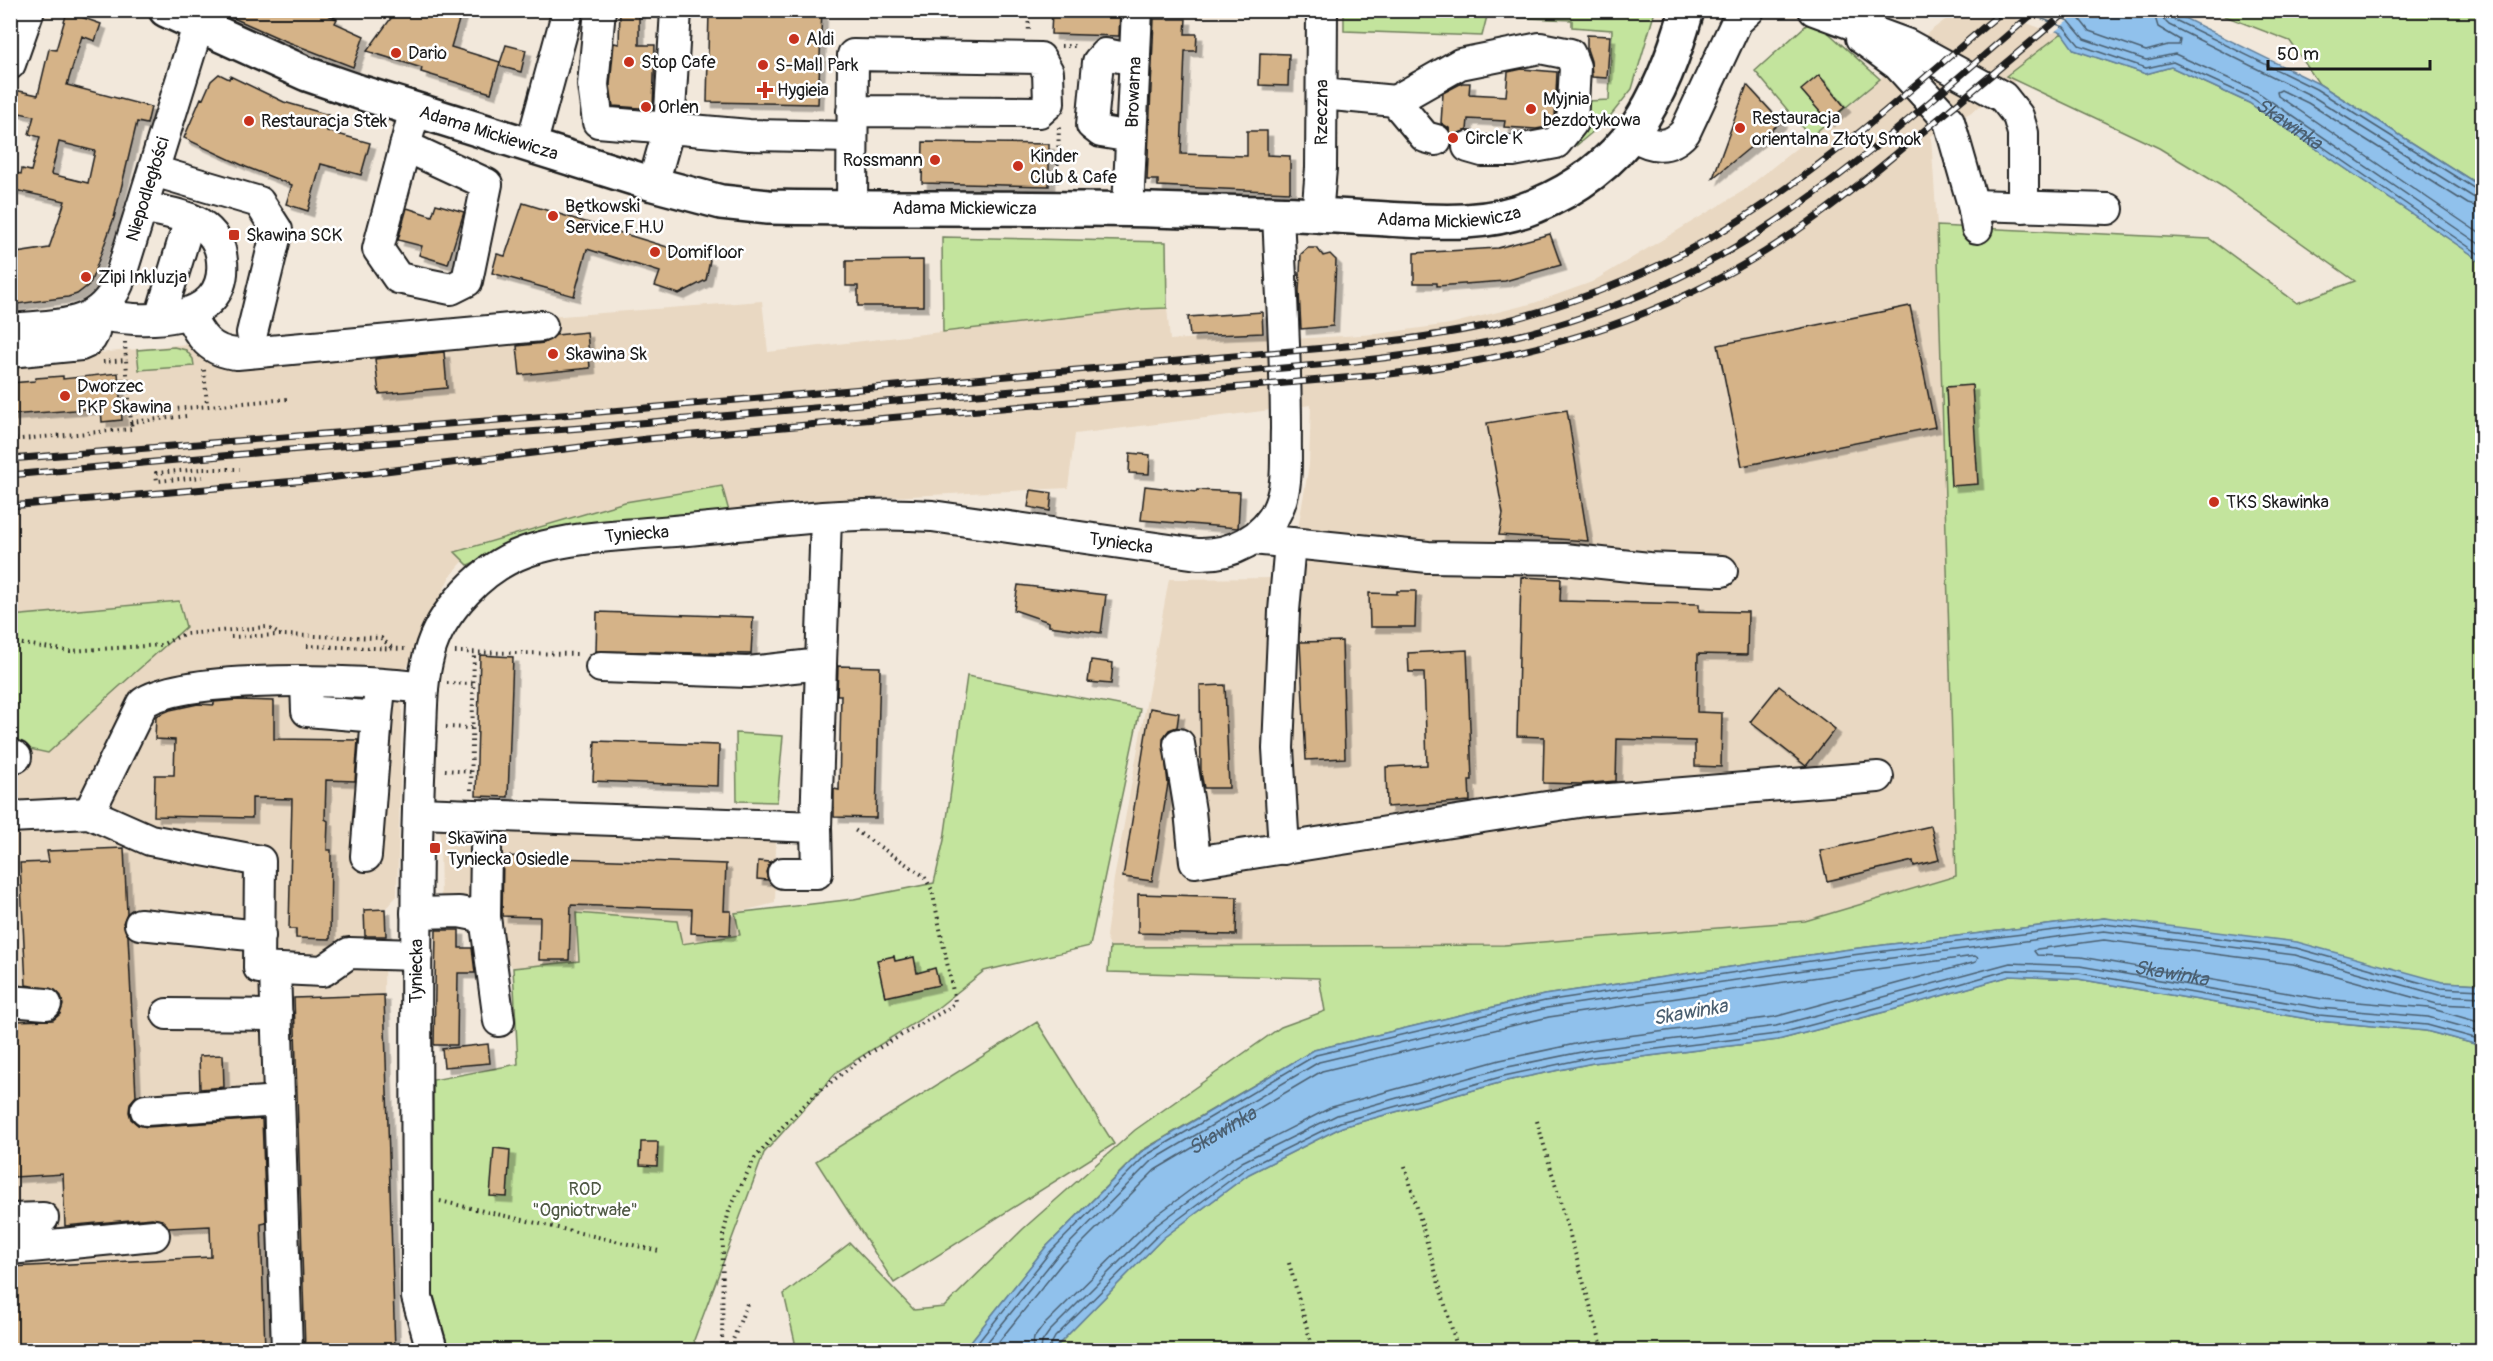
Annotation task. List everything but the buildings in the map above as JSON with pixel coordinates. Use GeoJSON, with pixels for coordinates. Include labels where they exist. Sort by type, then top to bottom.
{"type":"FeatureCollection","features":[{"type":"Feature","properties":{"kind":"main road","name":"Adama Mickiewicza"},"geometry":{"type":"LineString","coordinates":[[155,14],[200,18],[307,74],[653,184],[695,196],[743,205],[1128,210],[1278,214],[1451,223],[1508,216],[1538,205],[1578,183],[1601,166],[1632,135],[1652,104],[1664,79],[1687,10]]}},
{"type":"Feature","properties":{"kind":"street"},"geometry":{"type":"LineString","coordinates":[[10,64],[29,10]]}},
{"type":"Feature","properties":{"kind":"street"},"geometry":{"type":"LineString","coordinates":[[531,146],[567,10]]}},
{"type":"Feature","properties":{"kind":"street"},"geometry":{"type":"LineString","coordinates":[[600,10],[593,86],[598,122],[749,135],[852,124],[1039,112],[1049,103],[1048,72],[1040,58],[853,55],[852,124],[852,208]]}},
{"type":"Feature","properties":{"kind":"street"},"geometry":{"type":"LineString","coordinates":[[653,184],[669,128],[676,10]]}},
{"type":"Feature","properties":{"kind":"street","name":"Browarna"},"geometry":{"type":"LineString","coordinates":[[1128,210],[1137,10]]}},
{"type":"Feature","properties":{"kind":"street","name":"Rzeczna"},"geometry":{"type":"LineString","coordinates":[[1317,216],[1320,181],[1322,10]]}},
{"type":"Feature","properties":{"kind":"street"},"geometry":{"type":"LineString","coordinates":[[1632,135],[1647,144],[1659,146],[1669,145],[1678,140],[1684,132],[1737,21],[1749,10]]}},
{"type":"Feature","properties":{"kind":"street"},"geometry":{"type":"LineString","coordinates":[[1823,14],[1906,44],[2003,98],[2018,116],[2023,133],[2023,207]]}},
{"type":"Feature","properties":{"kind":"street"},"geometry":{"type":"LineString","coordinates":[[1823,14],[1898,65],[1949,121],[1975,217],[2023,207],[2108,209]]}},
{"type":"Feature","properties":{"kind":"street","name":"Niepodległości"},"geometry":{"type":"LineString","coordinates":[[96,314],[106,305],[118,284],[200,18]]}},
{"type":"Feature","properties":{"kind":"street"},"geometry":{"type":"LineString","coordinates":[[1322,94],[1395,100],[1460,64],[1540,48],[1570,54],[1575,67],[1572,123],[1556,143],[1513,151],[1482,151],[1468,147]]}},
{"type":"Feature","properties":{"kind":"street"},"geometry":{"type":"LineString","coordinates":[[1132,137],[1101,132],[1092,125],[1098,62],[1106,54],[1135,60]]}},
{"type":"Feature","properties":{"kind":"street"},"geometry":{"type":"LineString","coordinates":[[1395,100],[1425,137],[1436,140]]}},
{"type":"Feature","properties":{"kind":"street"},"geometry":{"type":"LineString","coordinates":[[405,146],[487,184],[467,281],[451,289],[398,278],[378,249],[405,146],[415,109]]}},
{"type":"Feature","properties":{"kind":"street"},"geometry":{"type":"LineString","coordinates":[[153,171],[259,202],[277,230],[252,333]]}},
{"type":"Feature","properties":{"kind":"street"},"geometry":{"type":"LineString","coordinates":[[10,329],[80,321],[96,314],[124,320],[175,316],[203,305],[220,282],[222,264],[218,243],[212,234],[190,219],[142,207]]}},
{"type":"Feature","properties":{"kind":"street","name":"Tyniecka"},"geometry":{"type":"LineString","coordinates":[[432,1350],[417,1297],[416,913],[423,688],[429,652],[443,622],[468,590],[496,567],[527,552],[546,546],[632,535],[893,514],[932,516],[1198,554],[1227,551],[1253,539],[1279,507],[1285,473],[1285,367],[1278,214]]}},
{"type":"Feature","properties":{"kind":"street"},"geometry":{"type":"LineString","coordinates":[[175,316],[190,219]]}},
{"type":"Feature","properties":{"kind":"street"},"geometry":{"type":"LineString","coordinates":[[10,352],[81,345],[88,342],[94,334],[96,314]]}},
{"type":"Feature","properties":{"kind":"street"},"geometry":{"type":"LineString","coordinates":[[175,316],[204,341],[221,351],[237,354],[542,326]]}},
{"type":"Feature","properties":{"kind":"street"},"geometry":{"type":"LineString","coordinates":[[783,873],[817,873],[816,827],[826,518]]}},
{"type":"Feature","properties":{"kind":"street"},"geometry":{"type":"LineString","coordinates":[[1253,539],[1428,557],[1564,560],[1722,571]]}},
{"type":"Feature","properties":{"kind":"street"},"geometry":{"type":"LineString","coordinates":[[1284,849],[1278,748],[1284,611],[1290,543]]}},
{"type":"Feature","properties":{"kind":"street"},"geometry":{"type":"LineString","coordinates":[[601,667],[748,672],[821,664]]}},
{"type":"Feature","properties":{"kind":"street"},"geometry":{"type":"LineString","coordinates":[[366,856],[381,682]]}},
{"type":"Feature","properties":{"kind":"street"},"geometry":{"type":"LineString","coordinates":[[89,813],[143,704],[154,696],[228,683],[381,682],[423,688]]}},
{"type":"Feature","properties":{"kind":"street"},"geometry":{"type":"LineString","coordinates":[[306,683],[307,711],[377,717]]}},
{"type":"Feature","properties":{"kind":"street"},"geometry":{"type":"LineString","coordinates":[[1179,744],[1196,862],[1585,801],[1878,777]]}},
{"type":"Feature","properties":{"kind":"street"},"geometry":{"type":"LineString","coordinates":[[13,824],[89,813],[150,840],[260,861],[260,968],[323,971],[349,953],[417,955]]}},
{"type":"Feature","properties":{"kind":"street"},"geometry":{"type":"LineString","coordinates":[[418,813],[816,827]]}},
{"type":"Feature","properties":{"kind":"street"},"geometry":{"type":"LineString","coordinates":[[486,849],[485,917],[499,1021]]}},
{"type":"Feature","properties":{"kind":"street"},"geometry":{"type":"LineString","coordinates":[[416,913],[459,912],[485,917]]}},
{"type":"Feature","properties":{"kind":"street"},"geometry":{"type":"LineString","coordinates":[[140,924],[260,936]]}},
{"type":"Feature","properties":{"kind":"street"},"geometry":{"type":"LineString","coordinates":[[275,969],[287,1350]]}},
{"type":"Feature","properties":{"kind":"street"},"geometry":{"type":"LineString","coordinates":[[10,1001],[46,1004]]}},
{"type":"Feature","properties":{"kind":"street"},"geometry":{"type":"LineString","coordinates":[[167,1014],[277,1015]]}},
{"type":"Feature","properties":{"kind":"street"},"geometry":{"type":"LineString","coordinates":[[146,1110],[279,1101]]}},
{"type":"Feature","properties":{"kind":"street"},"geometry":{"type":"LineString","coordinates":[[10,1219],[43,1218]]}},
{"type":"Feature","properties":{"kind":"street"},"geometry":{"type":"LineString","coordinates":[[10,1249],[153,1235]]}},
{"type":"Feature","properties":{"kind":"path"},"geometry":{"type":"LineString","coordinates":[[126,10],[155,14]]}},
{"type":"Feature","properties":{"kind":"path"},"geometry":{"type":"LineString","coordinates":[[10,440],[132,429],[128,387],[141,386]]}},
{"type":"Feature","properties":{"kind":"path"},"geometry":{"type":"LineString","coordinates":[[130,413],[288,399]]}},
{"type":"Feature","properties":{"kind":"path"},"geometry":{"type":"LineString","coordinates":[[131,422],[187,416]]}},
{"type":"Feature","properties":{"kind":"path"},"geometry":{"type":"LineString","coordinates":[[203,477],[157,480],[156,473],[202,469],[240,469]]}},
{"type":"Feature","properties":{"kind":"path"},"geometry":{"type":"LineString","coordinates":[[10,642],[70,651],[161,645],[184,634],[267,627],[281,635]]}},
{"type":"Feature","properties":{"kind":"path"},"geometry":{"type":"LineString","coordinates":[[231,637],[281,635],[381,638],[392,647],[308,645]]}},
{"type":"Feature","properties":{"kind":"path"},"geometry":{"type":"LineString","coordinates":[[429,652],[587,654],[601,667]]}},
{"type":"Feature","properties":{"kind":"path"},"geometry":{"type":"LineString","coordinates":[[470,815],[474,653]]}},
{"type":"Feature","properties":{"kind":"path"},"geometry":{"type":"LineString","coordinates":[[723,1350],[723,1236],[729,1211],[754,1159],[819,1091],[868,1054],[951,1007],[955,1001],[932,890],[924,876],[853,829]]}},
{"type":"Feature","properties":{"kind":"path"},"geometry":{"type":"LineString","coordinates":[[1537,1121],[1603,1350]]}},
{"type":"Feature","properties":{"kind":"path"},"geometry":{"type":"LineString","coordinates":[[1405,1166],[1458,1350]]}},
{"type":"Feature","properties":{"kind":"path"},"geometry":{"type":"LineString","coordinates":[[439,1201],[659,1251]]}},
{"type":"Feature","properties":{"kind":"path"},"geometry":{"type":"LineString","coordinates":[[1289,1263],[1313,1350]]}},
{"type":"Feature","properties":{"kind":"path"},"geometry":{"type":"LineString","coordinates":[[729,1350],[748,1301]]}},
{"type":"Feature","properties":{"kind":"shaded area"},"geometry":{"type":"Polygon","coordinates":[[[1957,11],[2100,11],[1990,101],[1931,136],[1937,226],[1956,876],[1805,921],[1504,945],[1110,947],[1106,936],[1114,879],[1169,579],[1277,578],[1297,534],[1309,465],[1311,405],[1075,434],[1068,488],[849,499],[562,523],[469,555],[450,576],[403,676],[397,896],[385,909],[384,995],[395,1350],[11,1350],[11,362],[187,344],[762,301],[768,352],[1141,309],[1167,308],[1170,340],[1293,332],[1294,339],[1377,334],[1450,324],[1534,303],[1592,282],[1743,191],[1864,94],[1929,32],[1957,11]]]}},
{"type":"Feature","properties":{"kind":"shaded area"},"geometry":{"type":"Polygon","coordinates":[[[440,828],[776,838],[775,903],[735,913],[740,935],[681,944],[576,913],[579,961],[513,968],[481,934],[441,911],[440,828]]]}},
{"type":"Feature","properties":{"kind":"green space"},"geometry":{"type":"Polygon","coordinates":[[[1344,11],[1655,11],[1632,89],[1607,120],[1577,145],[1588,101],[1609,100],[1612,30],[1572,27],[1572,20],[1487,16],[1482,36],[1344,31],[1344,11]]]}},
{"type":"Feature","properties":{"kind":"green space"},"geometry":{"type":"Polygon","coordinates":[[[2212,11],[2482,11],[2480,97],[2482,99],[2482,187],[2319,84],[2290,41],[2212,11]]]}},
{"type":"Feature","properties":{"kind":"green space"},"geometry":{"type":"Polygon","coordinates":[[[1813,19],[1880,79],[1810,137],[1755,71],[1813,19]]]}},
{"type":"Feature","properties":{"kind":"green space","name":"TKS Skawinka"},"geometry":{"type":"Polygon","coordinates":[[[2062,33],[2075,50],[2146,74],[2171,67],[2249,103],[2471,254],[2482,265],[2482,984],[2442,982],[2104,918],[1843,950],[1544,995],[1314,1050],[1141,1151],[1045,1248],[964,1350],[787,1350],[795,1342],[784,1294],[850,1243],[914,1310],[944,1307],[1023,1229],[1135,1130],[1281,1027],[1325,1011],[1319,978],[1108,972],[1110,947],[1504,945],[1805,921],[1956,876],[1937,226],[2210,239],[2297,303],[2355,281],[2223,187],[2159,148],[2006,76],[2062,33]]]}},
{"type":"Feature","properties":{"kind":"green space"},"geometry":{"type":"Polygon","coordinates":[[[942,237],[1166,242],[1167,308],[943,332],[942,237]]]}},
{"type":"Feature","properties":{"kind":"green space"},"geometry":{"type":"Polygon","coordinates":[[[174,347],[186,350],[193,359],[194,366],[139,370],[137,350],[174,347]]]}},
{"type":"Feature","properties":{"kind":"green space"},"geometry":{"type":"Polygon","coordinates":[[[722,486],[730,515],[520,542],[468,565],[455,552],[625,502],[722,486]]]}},
{"type":"Feature","properties":{"kind":"green space"},"geometry":{"type":"Polygon","coordinates":[[[179,601],[186,627],[48,753],[11,745],[11,616],[179,601]]]}},
{"type":"Feature","properties":{"kind":"green space","name":"ROD \"Ogniotrwałe\""},"geometry":{"type":"Polygon","coordinates":[[[967,676],[1140,709],[1090,946],[984,971],[935,1010],[838,1071],[764,1153],[694,1340],[697,1350],[449,1350],[433,1293],[433,1080],[518,1064],[513,968],[579,961],[576,913],[677,921],[682,944],[740,935],[735,913],[854,899],[934,883],[944,840],[967,676]]]}},
{"type":"Feature","properties":{"kind":"green space"},"geometry":{"type":"Polygon","coordinates":[[[736,733],[783,736],[777,802],[737,801],[736,733]]]}},
{"type":"Feature","properties":{"kind":"green space"},"geometry":{"type":"Polygon","coordinates":[[[2010,976],[2078,979],[2319,1021],[2426,1031],[2482,1046],[2482,1350],[1053,1350],[1163,1238],[1249,1174],[1342,1127],[1506,1081],[1593,1063],[1778,1040],[2010,976]]]}},
{"type":"Feature","properties":{"kind":"green space"},"geometry":{"type":"Polygon","coordinates":[[[1037,1022],[1114,1144],[894,1283],[816,1161],[1037,1022]]]}},
{"type":"Feature","properties":{"kind":"water","name":"Skawinka"},"geometry":{"type":"Polygon","coordinates":[[[2002,11],[2170,11],[2319,84],[2482,187],[2482,265],[2471,254],[2249,103],[2171,67],[2146,74],[2074,50],[2062,33],[2002,11]]]}},
{"type":"Feature","properties":{"kind":"water","name":"Skawinka"},"geometry":{"type":"Polygon","coordinates":[[[2104,918],[2297,942],[2442,982],[2482,984],[2482,1046],[2426,1031],[2319,1021],[2078,979],[2010,976],[1778,1040],[1593,1063],[1506,1081],[1342,1127],[1249,1174],[1163,1238],[1053,1350],[964,1350],[1045,1248],[1141,1152],[1314,1050],[1544,995],[1843,950],[2104,918]]]}},
{"type":"Feature","properties":{"kind":"pier"},"geometry":{"type":"Polygon","coordinates":[[[1999,10],[2080,11],[2053,33],[2001,13],[1999,10]]]}},
{"type":"Feature","properties":{"kind":"railway"},"geometry":{"type":"LineString","coordinates":[[10,459],[624,410],[1336,347],[1415,338],[1493,324],[1592,294],[1656,267],[1717,234],[1780,193],[1846,143],[2004,10]]}},
{"type":"Feature","properties":{"kind":"railway"},"geometry":{"type":"LineString","coordinates":[[10,475],[1329,364],[1439,350],[1520,335],[1577,319],[1637,296],[1695,269],[1750,238],[1810,197],[1877,146],[2037,10]]}},
{"type":"Feature","properties":{"kind":"railway"},"geometry":{"type":"LineString","coordinates":[[10,506],[320,479],[647,439],[1390,374],[1521,352],[1563,341],[1647,312],[1751,260],[1798,230],[1843,197],[2069,10]]}},
{"type":"Feature","properties":{"kind":"place","name":"Aldi"},"geometry":{"type":"Point","coordinates":[794,39]}},
{"type":"Feature","properties":{"kind":"place","name":"Dario"},"geometry":{"type":"Point","coordinates":[396,53]}},
{"type":"Feature","properties":{"kind":"place","name":"Stop Cafe"},"geometry":{"type":"Point","coordinates":[629,62]}},
{"type":"Feature","properties":{"kind":"place","name":"S-Mall Park"},"geometry":{"type":"Point","coordinates":[763,65]}},
{"type":"Feature","properties":{"kind":"place","name":"Hygieia"},"geometry":{"type":"Point","coordinates":[765,90]}},
{"type":"Feature","properties":{"kind":"place","name":"Orlen"},"geometry":{"type":"Point","coordinates":[646,107]}},
{"type":"Feature","properties":{"kind":"place","name":"Myjnia bezdotykowa"},"geometry":{"type":"Point","coordinates":[1531,109]}},
{"type":"Feature","properties":{"kind":"place","name":"Restauracja Stek"},"geometry":{"type":"Point","coordinates":[249,121]}},
{"type":"Feature","properties":{"kind":"place","name":"Restauracja orientalna Złoty Smok"},"geometry":{"type":"Point","coordinates":[1740,128]}},
{"type":"Feature","properties":{"kind":"place","name":"Circle K"},"geometry":{"type":"Point","coordinates":[1453,138]}},
{"type":"Feature","properties":{"kind":"place","name":"Rossmann"},"geometry":{"type":"Point","coordinates":[935,160]}},
{"type":"Feature","properties":{"kind":"place","name":"Kinder Club & Cafe"},"geometry":{"type":"Point","coordinates":[1018,166]}},
{"type":"Feature","properties":{"kind":"place","name":"Bętkowski Service F.H.U"},"geometry":{"type":"Point","coordinates":[553,216]}},
{"type":"Feature","properties":{"kind":"place","name":"Skawina SCK"},"geometry":{"type":"Point","coordinates":[234,235]}},
{"type":"Feature","properties":{"kind":"place","name":"Domifloor"},"geometry":{"type":"Point","coordinates":[655,252]}},
{"type":"Feature","properties":{"kind":"place","name":"Zipi Inkluzja"},"geometry":{"type":"Point","coordinates":[86,277]}},
{"type":"Feature","properties":{"kind":"place","name":"Skawina Sk"},"geometry":{"type":"Point","coordinates":[553,354]}},
{"type":"Feature","properties":{"kind":"place","name":"Dworzec PKP Skawina"},"geometry":{"type":"Point","coordinates":[65,396]}},
{"type":"Feature","properties":{"kind":"place","name":"TKS Skawinka"},"geometry":{"type":"Point","coordinates":[2214,502]}},
{"type":"Feature","properties":{"kind":"place","name":"Skawina Tyniecka Osiedle"},"geometry":{"type":"Point","coordinates":[435,848]}}]}
